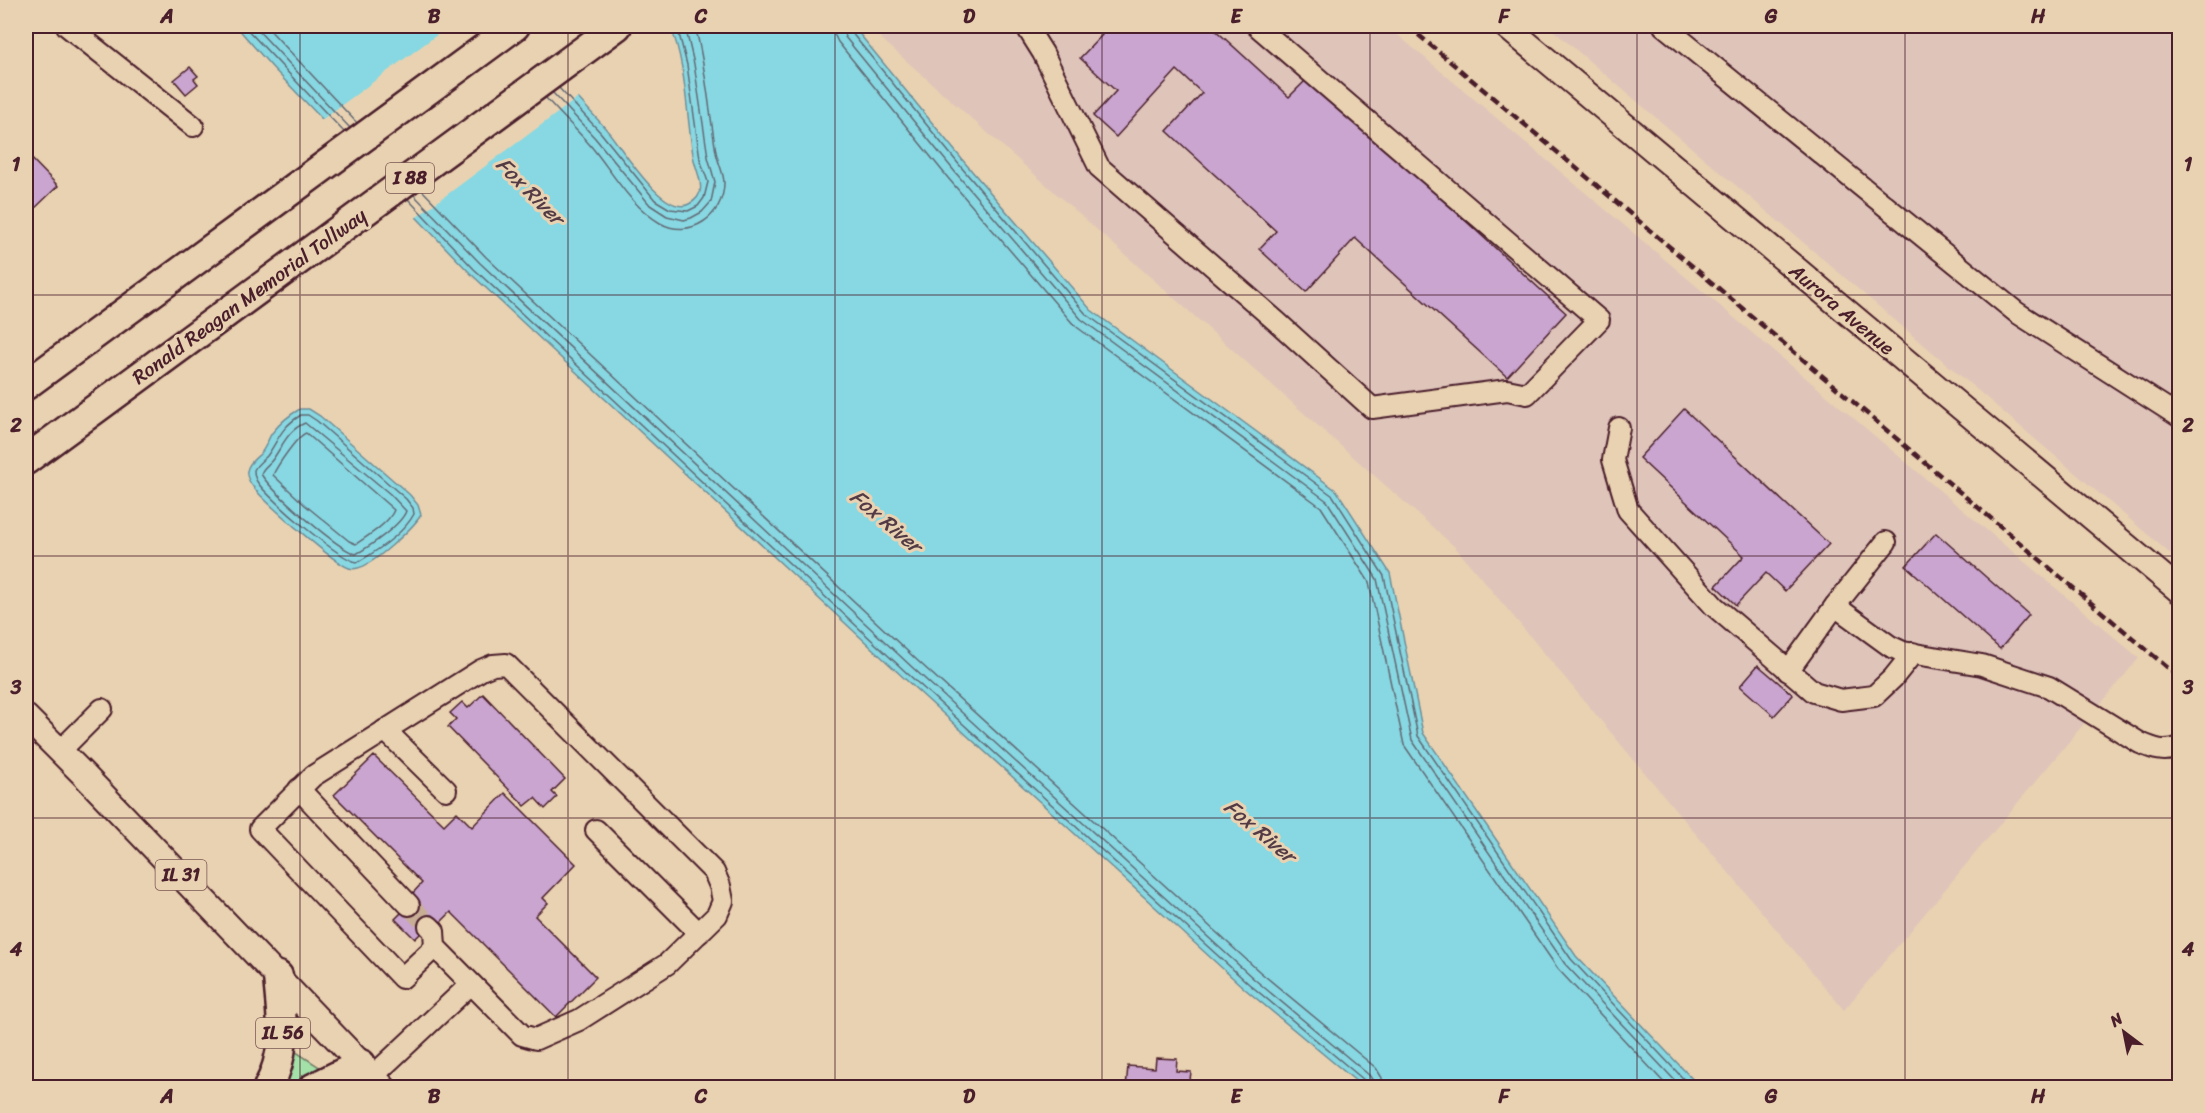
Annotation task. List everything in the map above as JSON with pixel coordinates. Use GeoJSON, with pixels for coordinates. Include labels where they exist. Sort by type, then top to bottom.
{"type":"FeatureCollection","features":[{"type":"Feature","properties":{"kind":"highway"},"geometry":{"type":"LineString","coordinates":[[26,386],[515,26]]}},
{"type":"Feature","properties":{"kind":"highway","name":"Ronald Reagan Memorial Tollway"},"geometry":{"type":"LineString","coordinates":[[26,460],[617,26]]}},
{"type":"Feature","properties":{"kind":"highway","name":"IL 56"},"geometry":{"type":"LineString","coordinates":[[268,1088],[277,1071],[283,1041],[278,976]]}},
{"type":"Feature","properties":{"kind":"highway"},"geometry":{"type":"LineString","coordinates":[[313,1088],[369,1079]]}},
{"type":"Feature","properties":{"kind":"main road","name":"Aurora Avenue"},"geometry":{"type":"LineString","coordinates":[[1506,26],[2180,591]]}},
{"type":"Feature","properties":{"kind":"main road","name":"IL 31"},"geometry":{"type":"LineString","coordinates":[[26,717],[278,976],[369,1079]]}},
{"type":"Feature","properties":{"kind":"street"},"geometry":{"type":"LineString","coordinates":[[67,26],[193,126]]}},
{"type":"Feature","properties":{"kind":"street"},"geometry":{"type":"LineString","coordinates":[[1026,26],[1043,53],[1100,167],[1372,408],[1507,390],[1527,394],[1599,320],[1257,26]]}},
{"type":"Feature","properties":{"kind":"street"},"geometry":{"type":"LineString","coordinates":[[1664,26],[2016,312],[2180,417]]}},
{"type":"Feature","properties":{"kind":"street"},"geometry":{"type":"LineString","coordinates":[[1619,428],[1613,460],[1628,510],[1714,606],[1814,692],[1841,700],[1874,696],[1893,678],[1913,653]]}},
{"type":"Feature","properties":{"kind":"street"},"geometry":{"type":"LineString","coordinates":[[1788,671],[1834,606],[1886,542]]}},
{"type":"Feature","properties":{"kind":"street"},"geometry":{"type":"LineString","coordinates":[[1834,606],[1890,646],[1903,652],[1982,665],[2049,687],[2140,743],[2156,750],[2171,750],[2180,747]]}},
{"type":"Feature","properties":{"kind":"street"},"geometry":{"type":"LineString","coordinates":[[429,926],[434,931],[435,947],[522,1035],[536,1039],[579,1020],[667,964],[717,915],[723,901],[714,872],[506,664],[493,665],[481,670],[313,776],[260,829],[402,978],[435,947]]}},
{"type":"Feature","properties":{"kind":"street"},"geometry":{"type":"LineString","coordinates":[[60,751],[102,709]]}},
{"type":"Feature","properties":{"kind":"street"},"geometry":{"type":"LineString","coordinates":[[385,730],[446,790]]}},
{"type":"Feature","properties":{"kind":"street"},"geometry":{"type":"LineString","coordinates":[[299,789],[409,905]]}},
{"type":"Feature","properties":{"kind":"street"},"geometry":{"type":"LineString","coordinates":[[596,830],[699,933]]}},
{"type":"Feature","properties":{"kind":"street"},"geometry":{"type":"LineString","coordinates":[[369,1079],[471,984]]}},
{"type":"Feature","properties":{"kind":"shaded area"},"geometry":{"type":"Polygon","coordinates":[[[867,26],[1387,26],[2139,658],[1844,1010],[1455,547],[867,26]]]}},
{"type":"Feature","properties":{"kind":"shaded area"},"geometry":{"type":"Polygon","coordinates":[[[1548,26],[2179,26],[2179,561],[1548,26]]]}},
{"type":"Feature","properties":{"kind":"green space"},"geometry":{"type":"Polygon","coordinates":[[[290,1048],[324,1070],[295,1087],[278,1088],[290,1048]]]}},
{"type":"Feature","properties":{"kind":"water","name":"Fox River"},"geometry":{"type":"Polygon","coordinates":[[[236,26],[510,26],[606,129],[655,191],[667,201],[679,205],[689,204],[695,200],[699,195],[700,184],[691,144],[680,57],[670,26],[853,26],[965,163],[1091,310],[1337,491],[1390,573],[1423,733],[1576,956],[1700,1087],[1363,1087],[1245,989],[904,678],[470,273],[272,67],[236,26]]]}},
{"type":"Feature","properties":{"kind":"water"},"geometry":{"type":"Polygon","coordinates":[[[300,409],[309,409],[320,416],[410,495],[418,505],[421,515],[410,528],[373,560],[358,568],[354,569],[341,564],[315,544],[261,495],[248,477],[249,466],[263,451],[272,433],[300,409]]]}},
{"type":"Feature","properties":{"kind":"pier"},"geometry":{"type":"Polygon","coordinates":[[[449,26],[514,26],[579,97],[414,219],[320,121],[449,26]]]}},
{"type":"Feature","properties":{"kind":"building"},"geometry":{"type":"Polygon","coordinates":[[[1092,26],[1211,26],[1289,97],[1309,77],[1566,313],[1507,377],[1355,238],[1306,292],[1259,249],[1276,231],[1167,131],[1202,93],[1177,70],[1116,137],[1093,116],[1116,91],[1080,58],[1102,35],[1092,26]]]}},
{"type":"Feature","properties":{"kind":"building"},"geometry":{"type":"Polygon","coordinates":[[[190,67],[198,76],[194,79],[198,84],[186,94],[174,80],[190,67]]]}},
{"type":"Feature","properties":{"kind":"building"},"geometry":{"type":"Polygon","coordinates":[[[26,153],[58,186],[31,212],[26,207],[26,153]]]}},
{"type":"Feature","properties":{"kind":"building"},"geometry":{"type":"Polygon","coordinates":[[[1684,409],[1829,544],[1785,591],[1766,573],[1736,605],[1716,586],[1744,556],[1639,458],[1684,409]]]}},
{"type":"Feature","properties":{"kind":"building"},"geometry":{"type":"Polygon","coordinates":[[[1936,533],[2029,615],[2000,649],[1906,566],[1936,533]]]}},
{"type":"Feature","properties":{"kind":"building"},"geometry":{"type":"Polygon","coordinates":[[[1758,665],[1793,695],[1774,716],[1740,686],[1758,665]]]}},
{"type":"Feature","properties":{"kind":"building"},"geometry":{"type":"Polygon","coordinates":[[[483,694],[565,779],[552,792],[557,797],[545,809],[535,798],[525,806],[448,727],[456,719],[450,713],[462,702],[468,708],[483,694]]]}},
{"type":"Feature","properties":{"kind":"building"},"geometry":{"type":"Polygon","coordinates":[[[374,756],[444,825],[457,812],[472,827],[505,793],[576,864],[543,898],[548,903],[535,916],[596,977],[556,1017],[451,912],[441,922],[436,918],[415,939],[395,919],[416,898],[412,894],[422,883],[334,795],[374,756]]]}},
{"type":"Feature","properties":{"kind":"building"},"geometry":{"type":"Polygon","coordinates":[[[1156,1058],[1177,1059],[1176,1071],[1191,1072],[1189,1088],[1126,1088],[1128,1066],[1155,1068],[1156,1058]]]}},
{"type":"Feature","properties":{"kind":"tunnel"},"geometry":{"type":"LineString","coordinates":[[409,905],[429,926]]}},
{"type":"Feature","properties":{"kind":"railway"},"geometry":{"type":"LineString","coordinates":[[1408,26],[2180,678]]}}]}
